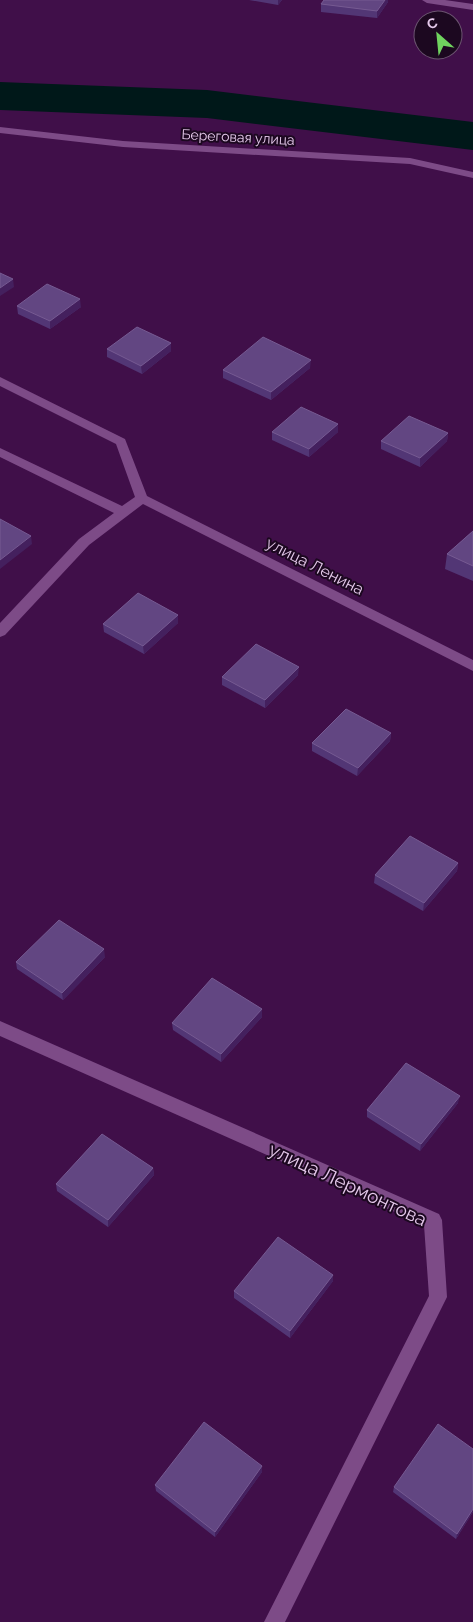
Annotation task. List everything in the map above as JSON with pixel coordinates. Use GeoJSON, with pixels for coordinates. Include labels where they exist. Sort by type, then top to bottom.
{"type":"FeatureCollection","features":[{"type":"Feature","properties":{"kind":"street"},"geometry":{"type":"LineString","coordinates":[[427,0],[473,8]]}},
{"type":"Feature","properties":{"kind":"street","name":"Береговая улица"},"geometry":{"type":"LineString","coordinates":[[0,130],[123,144],[410,161],[473,175]]}},
{"type":"Feature","properties":{"kind":"street"},"geometry":{"type":"LineString","coordinates":[[0,381],[122,442],[142,498],[84,542],[0,632]]}},
{"type":"Feature","properties":{"kind":"street"},"geometry":{"type":"LineString","coordinates":[[0,452],[122,512]]}},
{"type":"Feature","properties":{"kind":"street","name":"улица Ленина"},"geometry":{"type":"LineString","coordinates":[[142,498],[473,666]]}},
{"type":"Feature","properties":{"kind":"street","name":"улица Лермонтова"},"geometry":{"type":"LineString","coordinates":[[0,1028],[433,1220],[438,1297],[274,1622]]}},
{"type":"Feature","properties":{"kind":"building"},"geometry":{"type":"Polygon","coordinates":[[[324,0],[385,0],[377,11],[321,4],[324,0]]]}},
{"type":"Feature","properties":{"kind":"building"},"geometry":{"type":"Polygon","coordinates":[[[0,273],[13,279],[0,288],[0,273]]]}},
{"type":"Feature","properties":{"kind":"building"},"geometry":{"type":"Polygon","coordinates":[[[47,284],[80,299],[50,321],[17,306],[47,284]]]}},
{"type":"Feature","properties":{"kind":"building"},"geometry":{"type":"Polygon","coordinates":[[[137,327],[171,343],[141,366],[107,349],[137,327]]]}},
{"type":"Feature","properties":{"kind":"building"},"geometry":{"type":"Polygon","coordinates":[[[263,337],[311,360],[271,392],[223,370],[263,337]]]}},
{"type":"Feature","properties":{"kind":"building"},"geometry":{"type":"Polygon","coordinates":[[[301,407],[338,424],[309,449],[272,432],[301,407]]]}},
{"type":"Feature","properties":{"kind":"building"},"geometry":{"type":"Polygon","coordinates":[[[409,416],[448,433],[420,458],[381,441],[409,416]]]}},
{"type":"Feature","properties":{"kind":"building"},"geometry":{"type":"Polygon","coordinates":[[[0,519],[31,536],[0,560],[0,519]]]}},
{"type":"Feature","properties":{"kind":"building"},"geometry":{"type":"Polygon","coordinates":[[[473,531],[473,566],[447,554],[473,531]]]}},
{"type":"Feature","properties":{"kind":"building"},"geometry":{"type":"Polygon","coordinates":[[[138,593],[178,615],[143,646],[103,624],[138,593]]]}},
{"type":"Feature","properties":{"kind":"building"},"geometry":{"type":"Polygon","coordinates":[[[256,644],[299,667],[265,700],[222,677],[256,644]]]}},
{"type":"Feature","properties":{"kind":"building"},"geometry":{"type":"Polygon","coordinates":[[[346,709],[391,733],[358,768],[312,743],[346,709]]]}},
{"type":"Feature","properties":{"kind":"building"},"geometry":{"type":"Polygon","coordinates":[[[410,836],[458,863],[424,903],[375,875],[410,836]]]}},
{"type":"Feature","properties":{"kind":"building"},"geometry":{"type":"Polygon","coordinates":[[[59,920],[104,949],[62,993],[16,962],[59,920]]]}},
{"type":"Feature","properties":{"kind":"building"},"geometry":{"type":"Polygon","coordinates":[[[212,978],[262,1009],[221,1054],[172,1023],[212,978]]]}},
{"type":"Feature","properties":{"kind":"building"},"geometry":{"type":"Polygon","coordinates":[[[406,1063],[460,1096],[421,1144],[367,1110],[406,1063]]]}},
{"type":"Feature","properties":{"kind":"building"},"geometry":{"type":"Polygon","coordinates":[[[102,1134],[153,1168],[108,1220],[56,1184],[102,1134]]]}},
{"type":"Feature","properties":{"kind":"building"},"geometry":{"type":"Polygon","coordinates":[[[278,1237],[333,1275],[290,1331],[234,1291],[278,1237]]]}},
{"type":"Feature","properties":{"kind":"building"},"geometry":{"type":"Polygon","coordinates":[[[204,1422],[262,1466],[215,1532],[155,1485],[204,1422]]]}},
{"type":"Feature","properties":{"kind":"building"},"geometry":{"type":"Polygon","coordinates":[[[438,1424],[473,1449],[473,1509],[457,1534],[394,1487],[438,1424]]]}},
{"type":"Feature","properties":{"kind":"waterway"},"geometry":{"type":"LineString","coordinates":[[0,96],[207,104],[473,136]]}}]}
